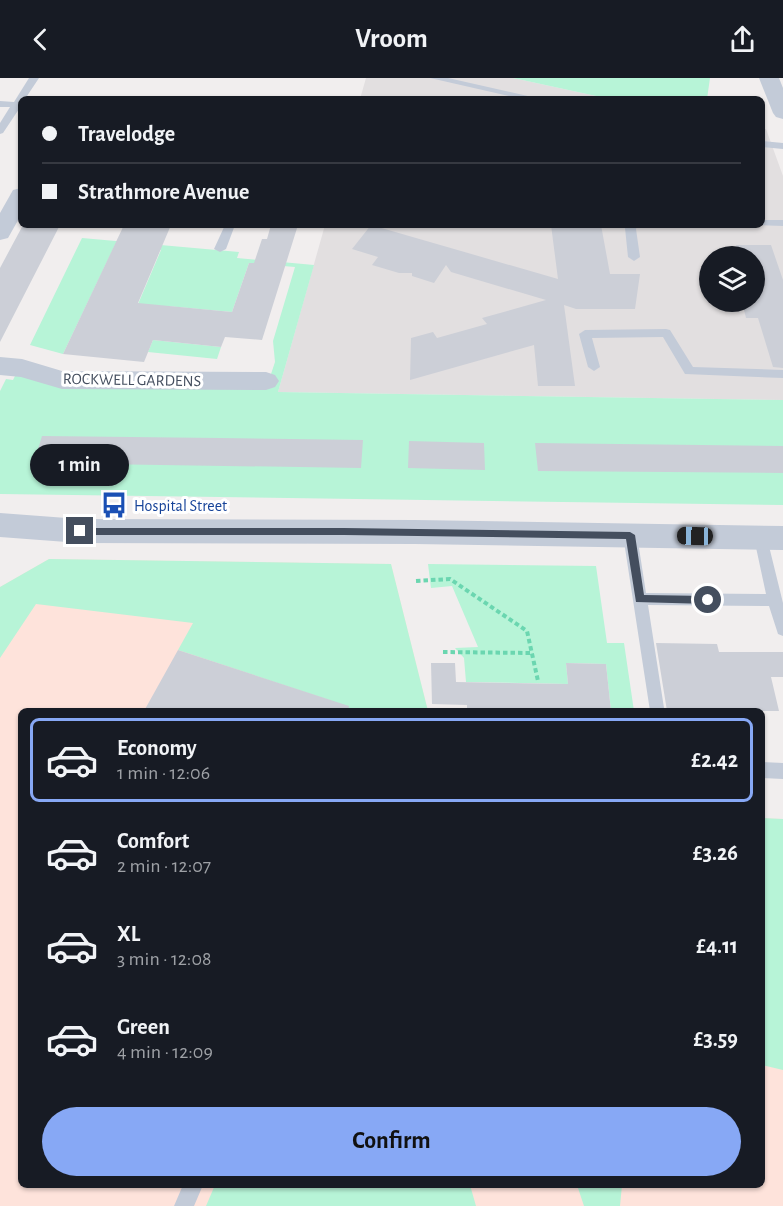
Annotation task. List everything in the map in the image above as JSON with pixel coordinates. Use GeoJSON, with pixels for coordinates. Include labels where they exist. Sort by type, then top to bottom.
{"type":"FeatureCollection","features":[{"type":"Feature","properties":{"kind":"street"},"geometry":{"type":"LineString","coordinates":[[769,78],[783,113]]}},
{"type":"Feature","properties":{"kind":"street"},"geometry":{"type":"LineString","coordinates":[[0,233],[11,205]]}},
{"type":"Feature","properties":{"kind":"street","name":"ROCKWELL GARDENS"},"geometry":{"type":"LineString","coordinates":[[0,366],[22,368],[62,380],[266,381]]}},
{"type":"Feature","properties":{"kind":"street"},"geometry":{"type":"LineString","coordinates":[[0,525],[80,531],[344,531],[772,538]]}},
{"type":"Feature","properties":{"kind":"lane"},"geometry":{"type":"LineString","coordinates":[[23,96],[34,78]]}},
{"type":"Feature","properties":{"kind":"lane"},"geometry":{"type":"LineString","coordinates":[[435,78],[522,96]]}},
{"type":"Feature","properties":{"kind":"lane"},"geometry":{"type":"LineString","coordinates":[[0,104],[17,105],[0,131]]}},
{"type":"Feature","properties":{"kind":"lane"},"geometry":{"type":"LineString","coordinates":[[765,144],[783,146]]}},
{"type":"Feature","properties":{"kind":"lane"},"geometry":{"type":"LineString","coordinates":[[765,223],[783,224]]}},
{"type":"Feature","properties":{"kind":"lane"},"geometry":{"type":"LineString","coordinates":[[220,249],[229,228]]}},
{"type":"Feature","properties":{"kind":"lane"},"geometry":{"type":"LineString","coordinates":[[630,228],[634,257]]}},
{"type":"Feature","properties":{"kind":"lane"},"geometry":{"type":"LineString","coordinates":[[594,368],[585,334],[666,333],[689,371],[783,374]]}},
{"type":"Feature","properties":{"kind":"lane"},"geometry":{"type":"LineString","coordinates":[[630,535],[656,708]]}},
{"type":"Feature","properties":{"kind":"lane"},"geometry":{"type":"LineString","coordinates":[[772,538],[776,600],[783,630]]}},
{"type":"Feature","properties":{"kind":"lane"},"geometry":{"type":"LineString","coordinates":[[640,599],[776,600]]}},
{"type":"Feature","properties":{"kind":"lane"},"geometry":{"type":"LineString","coordinates":[[765,770],[783,771]]}},
{"type":"Feature","properties":{"kind":"lane"},"geometry":{"type":"LineString","coordinates":[[184,1206],[192,1188]]}},
{"type":"Feature","properties":{"kind":"path"},"geometry":{"type":"LineString","coordinates":[[416,581],[450,579],[527,631],[538,681]]}},
{"type":"Feature","properties":{"kind":"path"},"geometry":{"type":"LineString","coordinates":[[443,652],[533,653]]}},
{"type":"Feature","properties":{"kind":"shaded area"},"geometry":{"type":"Polygon","coordinates":[[[366,78],[513,78],[596,96],[361,96],[366,78]]]}},
{"type":"Feature","properties":{"kind":"shaded area"},"geometry":{"type":"Polygon","coordinates":[[[766,129],[783,176],[783,400],[278,392],[324,228],[765,228],[766,129]]]}},
{"type":"Feature","properties":{"kind":"shaded area"},"geometry":{"type":"Polygon","coordinates":[[[49,559],[391,564],[427,708],[18,708],[18,1188],[765,1188],[765,818],[783,819],[783,1206],[0,1206],[0,587],[49,559]]]}},
{"type":"Feature","properties":{"kind":"green space"},"geometry":{"type":"Polygon","coordinates":[[[513,78],[710,78],[707,96],[596,96],[513,78]]]}},
{"type":"Feature","properties":{"kind":"green space"},"geometry":{"type":"Polygon","coordinates":[[[82,238],[239,252],[237,258],[314,265],[278,392],[783,400],[783,505],[0,494],[0,391],[6,379],[13,380],[15,376],[267,386],[275,362],[273,341],[295,267],[249,263],[232,312],[167,306],[159,325],[130,323],[161,250],[115,245],[63,354],[30,345],[82,238]]]}},
{"type":"Feature","properties":{"kind":"green space"},"geometry":{"type":"Polygon","coordinates":[[[153,340],[221,347],[217,359],[148,352],[153,340]]]}},
{"type":"Feature","properties":{"kind":"green space"},"geometry":{"type":"Polygon","coordinates":[[[49,559],[391,564],[427,708],[328,708],[332,701],[178,650],[193,623],[36,604],[0,658],[0,587],[49,559]]]}},
{"type":"Feature","properties":{"kind":"green space"},"geometry":{"type":"Polygon","coordinates":[[[428,564],[596,566],[607,643],[624,643],[634,708],[611,708],[606,664],[566,663],[568,684],[466,682],[464,658],[455,648],[478,647],[452,586],[431,588],[428,564]]]}},
{"type":"Feature","properties":{"kind":"green space"},"geometry":{"type":"Polygon","coordinates":[[[765,818],[783,819],[783,1070],[765,1066],[765,818]]]}},
{"type":"Feature","properties":{"kind":"green space"},"geometry":{"type":"Polygon","coordinates":[[[214,1188],[471,1188],[476,1206],[206,1206],[214,1188]]]}},
{"type":"Feature","properties":{"kind":"green space"},"geometry":{"type":"Polygon","coordinates":[[[578,1188],[622,1188],[620,1206],[584,1206],[578,1188]]]}},
{"type":"Feature","properties":{"kind":"building"},"geometry":{"type":"Polygon","coordinates":[[[21,228],[58,228],[0,342],[0,268],[21,228]]]}},
{"type":"Feature","properties":{"kind":"building"},"geometry":{"type":"Polygon","coordinates":[[[123,228],[170,228],[138,303],[232,312],[249,263],[254,263],[262,239],[267,239],[270,228],[297,228],[262,340],[225,337],[221,347],[153,340],[144,362],[63,354],[123,228]]]}},
{"type":"Feature","properties":{"kind":"building"},"geometry":{"type":"Polygon","coordinates":[[[369,228],[381,228],[558,279],[551,228],[602,228],[610,274],[640,274],[635,309],[576,309],[564,305],[575,386],[538,386],[534,345],[410,380],[411,338],[433,332],[437,338],[487,324],[482,318],[546,300],[451,272],[446,265],[434,283],[412,276],[412,273],[399,273],[372,265],[378,257],[352,249],[369,228]]]}},
{"type":"Feature","properties":{"kind":"building"},"geometry":{"type":"Polygon","coordinates":[[[771,245],[783,280],[783,368],[773,367],[758,318],[746,318],[744,312],[765,312],[765,246],[736,246],[771,245]]]}},
{"type":"Feature","properties":{"kind":"building"},"geometry":{"type":"Polygon","coordinates":[[[42,436],[363,440],[361,468],[34,463],[42,436]]]}},
{"type":"Feature","properties":{"kind":"building"},"geometry":{"type":"Polygon","coordinates":[[[409,441],[484,443],[485,470],[408,468],[409,441]]]}},
{"type":"Feature","properties":{"kind":"building"},"geometry":{"type":"Polygon","coordinates":[[[535,443],[783,446],[783,473],[538,471],[535,443]]]}},
{"type":"Feature","properties":{"kind":"building"},"geometry":{"type":"Polygon","coordinates":[[[656,643],[717,644],[719,652],[783,652],[783,677],[771,677],[779,711],[765,711],[765,708],[667,708],[656,643]]]}},
{"type":"Feature","properties":{"kind":"building"},"geometry":{"type":"Polygon","coordinates":[[[178,650],[349,706],[349,708],[146,708],[178,650]]]}},
{"type":"Feature","properties":{"kind":"building"},"geometry":{"type":"Polygon","coordinates":[[[431,663],[455,663],[456,682],[568,684],[566,663],[606,664],[611,708],[467,708],[467,705],[432,704],[431,663]]]}},
{"type":"Feature","properties":{"kind":"place","name":"Hospital Street"},"geometry":{"type":"Point","coordinates":[114,505]}},
{"type":"Feature","properties":{"kind":"route"},"geometry":{"type":"LineString","coordinates":[[80,531],[344,531],[630,535],[640,599],[708,600]]}}]}
